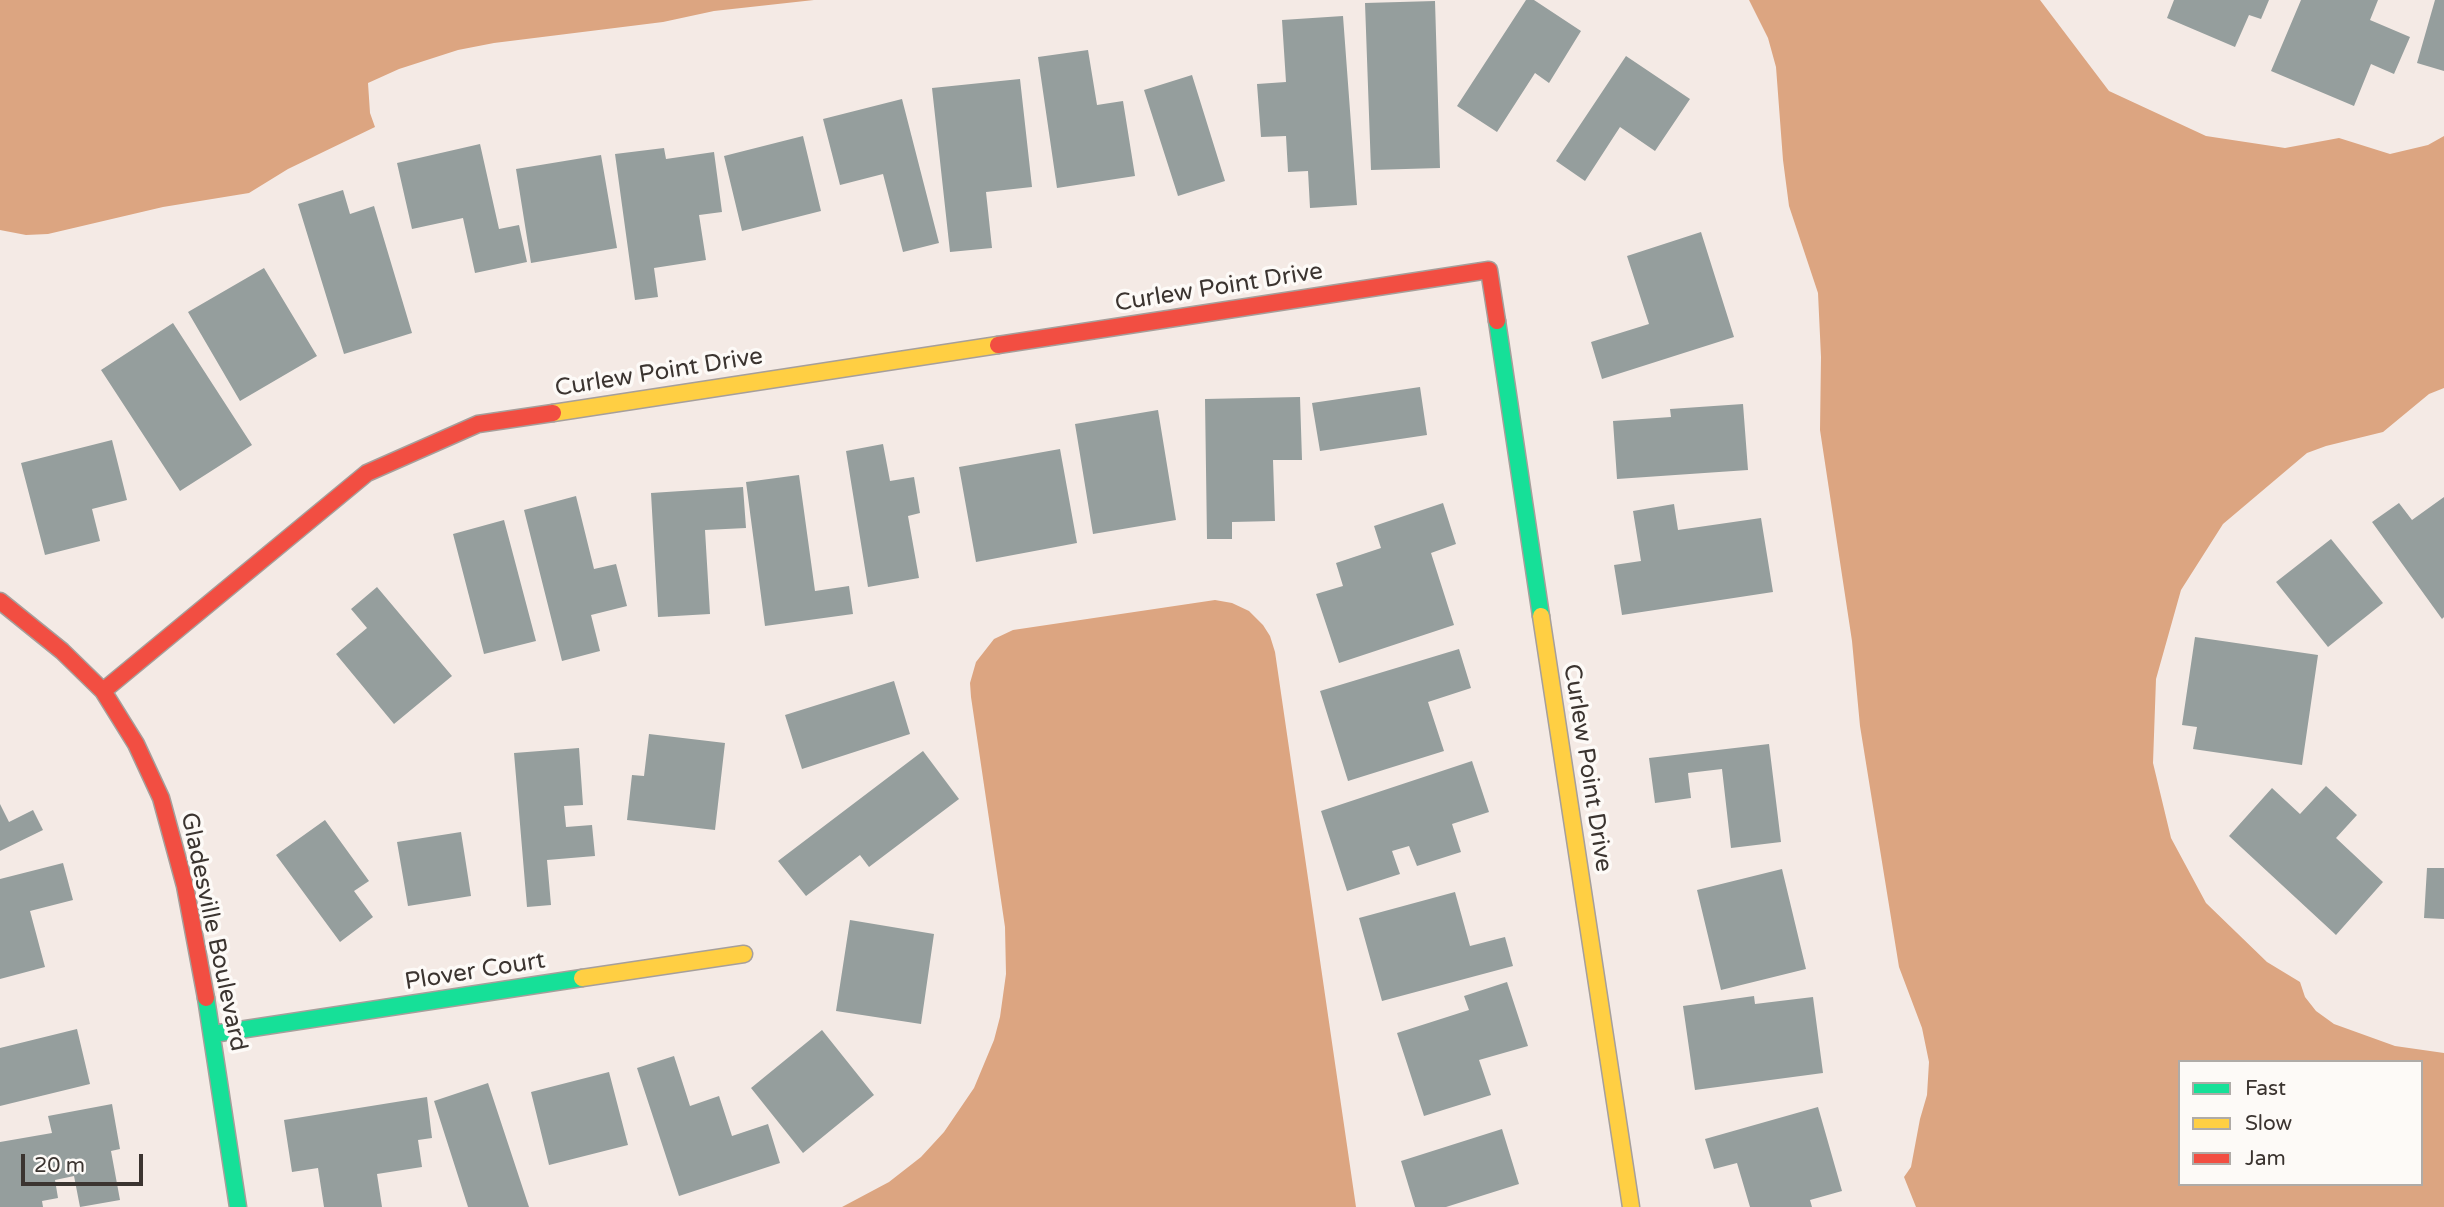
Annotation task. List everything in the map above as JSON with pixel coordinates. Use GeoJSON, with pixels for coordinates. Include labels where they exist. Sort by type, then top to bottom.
{"type":"FeatureCollection","features":[{"type":"Feature","properties":{"kind":"street","name":"Curlew Point Drive"},"geometry":{"type":"LineString","coordinates":[[103,691],[367,473],[478,424],[1489,270],[1630,1207]]}},
{"type":"Feature","properties":{"kind":"street","name":"Gladesville Boulevard"},"geometry":{"type":"LineString","coordinates":[[0,601],[62,651],[103,691],[136,744],[161,798],[185,886],[213,1034],[238,1207]]}},
{"type":"Feature","properties":{"kind":"street","name":"Plover Court"},"geometry":{"type":"LineString","coordinates":[[213,1034],[744,954]]}},
{"type":"Feature","properties":{"kind":"shaded area"},"geometry":{"type":"Polygon","coordinates":[[[0,0],[814,0],[714,11],[663,22],[458,50],[399,69],[368,83],[370,113],[375,127],[288,169],[249,193],[163,207],[48,234],[26,235],[0,230],[0,0]]]}},
{"type":"Feature","properties":{"kind":"shaded area"},"geometry":{"type":"Polygon","coordinates":[[[1749,0],[2040,0],[2109,91],[2206,136],[2285,148],[2339,138],[2390,154],[2428,145],[2444,136],[2444,388],[2429,394],[2383,432],[2307,453],[2223,524],[2181,590],[2156,679],[2153,763],[2171,838],[2206,903],[2267,962],[2300,982],[2305,997],[2316,1011],[2334,1024],[2395,1046],[2444,1053],[2444,1207],[1916,1207],[1904,1177],[1911,1167],[1927,1095],[1929,1062],[1922,1028],[1899,967],[1860,726],[1852,641],[1820,430],[1818,293],[1789,206],[1776,67],[1768,38],[1749,0]]]}},
{"type":"Feature","properties":{"kind":"shaded area"},"geometry":{"type":"Polygon","coordinates":[[[1215,600],[1232,603],[1249,611],[1270,636],[1275,652],[1356,1207],[842,1207],[889,1182],[921,1157],[944,1132],[974,1088],[994,1040],[1000,1017],[1006,974],[1005,927],[971,697],[970,683],[976,662],[994,639],[1013,630],[1215,600]]]}},
{"type":"Feature","properties":{"kind":"building"},"geometry":{"type":"Polygon","coordinates":[[[1526,0],[1534,0],[1581,31],[1549,83],[1535,73],[1497,132],[1457,106],[1526,0]]]}},
{"type":"Feature","properties":{"kind":"building"},"geometry":{"type":"Polygon","coordinates":[[[2174,0],[2269,0],[2261,19],[2249,15],[2235,47],[2167,18],[2174,0]]]}},
{"type":"Feature","properties":{"kind":"building"},"geometry":{"type":"Polygon","coordinates":[[[2301,0],[2378,0],[2370,20],[2410,37],[2394,74],[2371,64],[2354,106],[2271,71],[2301,0]]]}},
{"type":"Feature","properties":{"kind":"building"},"geometry":{"type":"Polygon","coordinates":[[[2435,0],[2444,0],[2444,71],[2417,63],[2435,0]]]}},
{"type":"Feature","properties":{"kind":"building"},"geometry":{"type":"Polygon","coordinates":[[[1435,1],[1440,168],[1371,170],[1365,3],[1435,1]]]}},
{"type":"Feature","properties":{"kind":"building"},"geometry":{"type":"Polygon","coordinates":[[[1343,16],[1357,205],[1310,208],[1308,171],[1288,172],[1286,136],[1261,137],[1257,84],[1286,82],[1282,20],[1343,16]]]}},
{"type":"Feature","properties":{"kind":"building"},"geometry":{"type":"Polygon","coordinates":[[[1088,50],[1097,105],[1123,101],[1135,176],[1057,188],[1038,57],[1088,50]]]}},
{"type":"Feature","properties":{"kind":"building"},"geometry":{"type":"Polygon","coordinates":[[[1626,56],[1690,99],[1655,151],[1620,127],[1585,181],[1556,161],[1626,56]]]}},
{"type":"Feature","properties":{"kind":"building"},"geometry":{"type":"Polygon","coordinates":[[[1192,75],[1225,181],[1178,196],[1144,90],[1192,75]]]}},
{"type":"Feature","properties":{"kind":"building"},"geometry":{"type":"Polygon","coordinates":[[[1020,79],[1032,187],[986,192],[992,248],[950,252],[932,88],[1020,79]]]}},
{"type":"Feature","properties":{"kind":"building"},"geometry":{"type":"Polygon","coordinates":[[[902,99],[939,243],[903,252],[883,174],[840,185],[823,119],[902,99]]]}},
{"type":"Feature","properties":{"kind":"building"},"geometry":{"type":"Polygon","coordinates":[[[803,136],[821,211],[742,231],[724,156],[803,136]]]}},
{"type":"Feature","properties":{"kind":"building"},"geometry":{"type":"Polygon","coordinates":[[[480,144],[499,229],[519,225],[527,262],[475,273],[463,218],[412,229],[397,163],[480,144]]]}},
{"type":"Feature","properties":{"kind":"building"},"geometry":{"type":"Polygon","coordinates":[[[664,148],[666,159],[714,152],[722,212],[699,215],[706,260],[654,268],[658,297],[635,300],[615,154],[664,148]]]}},
{"type":"Feature","properties":{"kind":"building"},"geometry":{"type":"Polygon","coordinates":[[[601,155],[617,248],[531,263],[516,169],[601,155]]]}},
{"type":"Feature","properties":{"kind":"building"},"geometry":{"type":"Polygon","coordinates":[[[343,190],[350,214],[374,206],[412,333],[344,354],[298,204],[343,190]]]}},
{"type":"Feature","properties":{"kind":"building"},"geometry":{"type":"Polygon","coordinates":[[[1701,232],[1734,337],[1602,379],[1591,342],[1649,324],[1627,256],[1701,232]]]}},
{"type":"Feature","properties":{"kind":"building"},"geometry":{"type":"Polygon","coordinates":[[[264,268],[317,356],[240,401],[188,312],[264,268]]]}},
{"type":"Feature","properties":{"kind":"building"},"geometry":{"type":"Polygon","coordinates":[[[173,323],[252,445],[180,491],[101,370],[173,323]]]}},
{"type":"Feature","properties":{"kind":"building"},"geometry":{"type":"Polygon","coordinates":[[[1420,387],[1427,435],[1320,451],[1312,403],[1420,387]]]}},
{"type":"Feature","properties":{"kind":"building"},"geometry":{"type":"Polygon","coordinates":[[[1300,397],[1302,460],[1273,460],[1275,521],[1232,522],[1232,539],[1207,539],[1205,399],[1300,397]]]}},
{"type":"Feature","properties":{"kind":"building"},"geometry":{"type":"Polygon","coordinates":[[[1743,404],[1748,470],[1617,479],[1613,421],[1671,417],[1670,409],[1743,404]]]}},
{"type":"Feature","properties":{"kind":"building"},"geometry":{"type":"Polygon","coordinates":[[[1158,410],[1176,520],[1093,534],[1075,424],[1158,410]]]}},
{"type":"Feature","properties":{"kind":"building"},"geometry":{"type":"Polygon","coordinates":[[[112,440],[127,500],[92,509],[100,541],[45,555],[21,463],[112,440]]]}},
{"type":"Feature","properties":{"kind":"building"},"geometry":{"type":"Polygon","coordinates":[[[883,444],[890,481],[914,477],[920,513],[908,516],[919,578],[868,587],[846,451],[883,444]]]}},
{"type":"Feature","properties":{"kind":"building"},"geometry":{"type":"Polygon","coordinates":[[[1060,449],[1077,543],[976,562],[959,467],[1060,449]]]}},
{"type":"Feature","properties":{"kind":"building"},"geometry":{"type":"Polygon","coordinates":[[[799,475],[815,591],[849,586],[853,614],[765,626],[746,482],[799,475]]]}},
{"type":"Feature","properties":{"kind":"building"},"geometry":{"type":"Polygon","coordinates":[[[743,487],[746,528],[705,530],[710,614],[658,617],[651,493],[743,487]]]}},
{"type":"Feature","properties":{"kind":"building"},"geometry":{"type":"Polygon","coordinates":[[[576,496],[594,569],[616,564],[627,606],[591,615],[600,651],[562,661],[524,510],[576,496]]]}},
{"type":"Feature","properties":{"kind":"building"},"geometry":{"type":"Polygon","coordinates":[[[2444,497],[2442,619],[2372,522],[2399,503],[2412,520],[2444,497]]]}},
{"type":"Feature","properties":{"kind":"building"},"geometry":{"type":"Polygon","coordinates":[[[1443,503],[1456,544],[1431,553],[1454,625],[1339,663],[1316,594],[1343,586],[1336,563],[1381,548],[1374,526],[1443,503]]]}},
{"type":"Feature","properties":{"kind":"building"},"geometry":{"type":"Polygon","coordinates":[[[1674,504],[1678,530],[1761,518],[1773,592],[1622,615],[1614,565],[1641,561],[1633,511],[1674,504]]]}},
{"type":"Feature","properties":{"kind":"building"},"geometry":{"type":"Polygon","coordinates":[[[504,520],[536,641],[484,654],[453,534],[504,520]]]}},
{"type":"Feature","properties":{"kind":"building"},"geometry":{"type":"Polygon","coordinates":[[[2331,539],[2383,603],[2328,647],[2276,582],[2331,539]]]}},
{"type":"Feature","properties":{"kind":"building"},"geometry":{"type":"Polygon","coordinates":[[[377,587],[452,676],[394,724],[336,654],[367,628],[351,609],[377,587]]]}},
{"type":"Feature","properties":{"kind":"building"},"geometry":{"type":"Polygon","coordinates":[[[2195,637],[2318,655],[2302,765],[2193,749],[2197,727],[2182,725],[2195,637]]]}},
{"type":"Feature","properties":{"kind":"building"},"geometry":{"type":"Polygon","coordinates":[[[1459,649],[1471,688],[1428,702],[1444,751],[1348,781],[1320,691],[1459,649]]]}},
{"type":"Feature","properties":{"kind":"building"},"geometry":{"type":"Polygon","coordinates":[[[894,681],[910,734],[802,769],[785,715],[894,681]]]}},
{"type":"Feature","properties":{"kind":"building"},"geometry":{"type":"Polygon","coordinates":[[[649,734],[725,743],[715,830],[627,820],[632,775],[644,776],[649,734]]]}},
{"type":"Feature","properties":{"kind":"building"},"geometry":{"type":"Polygon","coordinates":[[[1769,744],[1781,842],[1731,848],[1722,769],[1688,773],[1691,798],[1655,803],[1649,758],[1769,744]]]}},
{"type":"Feature","properties":{"kind":"building"},"geometry":{"type":"Polygon","coordinates":[[[579,748],[583,805],[564,806],[566,827],[592,825],[595,856],[547,860],[551,905],[527,907],[514,753],[579,748]]]}},
{"type":"Feature","properties":{"kind":"building"},"geometry":{"type":"Polygon","coordinates":[[[923,751],[959,799],[869,867],[860,855],[806,896],[778,861],[923,751]]]}},
{"type":"Feature","properties":{"kind":"building"},"geometry":{"type":"Polygon","coordinates":[[[1472,761],[1489,812],[1452,824],[1461,852],[1417,866],[1409,846],[1392,851],[1400,874],[1347,891],[1321,811],[1472,761]]]}},
{"type":"Feature","properties":{"kind":"building"},"geometry":{"type":"Polygon","coordinates":[[[2326,786],[2357,815],[2336,838],[2383,882],[2336,935],[2229,836],[2272,788],[2300,814],[2326,786]]]}},
{"type":"Feature","properties":{"kind":"building"},"geometry":{"type":"Polygon","coordinates":[[[0,804],[9,822],[33,810],[43,830],[0,851],[0,804]]]}},
{"type":"Feature","properties":{"kind":"building"},"geometry":{"type":"Polygon","coordinates":[[[325,820],[369,881],[354,891],[373,917],[340,942],[276,855],[325,820]]]}},
{"type":"Feature","properties":{"kind":"building"},"geometry":{"type":"Polygon","coordinates":[[[461,832],[471,896],[408,906],[397,842],[461,832]]]}},
{"type":"Feature","properties":{"kind":"building"},"geometry":{"type":"Polygon","coordinates":[[[63,863],[73,900],[30,911],[45,967],[0,979],[0,879],[63,863]]]}},
{"type":"Feature","properties":{"kind":"building"},"geometry":{"type":"Polygon","coordinates":[[[2427,868],[2444,868],[2444,919],[2424,918],[2427,868]]]}},
{"type":"Feature","properties":{"kind":"building"},"geometry":{"type":"Polygon","coordinates":[[[1782,869],[1806,969],[1721,990],[1697,890],[1782,869]]]}},
{"type":"Feature","properties":{"kind":"building"},"geometry":{"type":"Polygon","coordinates":[[[1455,892],[1470,946],[1505,937],[1513,966],[1382,1001],[1359,918],[1455,892]]]}},
{"type":"Feature","properties":{"kind":"building"},"geometry":{"type":"Polygon","coordinates":[[[850,920],[934,934],[921,1024],[836,1011],[850,920]]]}},
{"type":"Feature","properties":{"kind":"building"},"geometry":{"type":"Polygon","coordinates":[[[1507,982],[1528,1046],[1479,1060],[1491,1095],[1424,1116],[1397,1033],[1469,1010],[1464,996],[1507,982]]]}},
{"type":"Feature","properties":{"kind":"building"},"geometry":{"type":"Polygon","coordinates":[[[1754,996],[1755,1004],[1813,997],[1823,1073],[1695,1090],[1683,1006],[1754,996]]]}},
{"type":"Feature","properties":{"kind":"building"},"geometry":{"type":"Polygon","coordinates":[[[77,1029],[90,1084],[0,1106],[0,1048],[77,1029]]]}},
{"type":"Feature","properties":{"kind":"building"},"geometry":{"type":"Polygon","coordinates":[[[822,1030],[874,1095],[803,1153],[751,1088],[822,1030]]]}},
{"type":"Feature","properties":{"kind":"building"},"geometry":{"type":"Polygon","coordinates":[[[674,1056],[690,1106],[719,1096],[732,1136],[768,1124],[780,1163],[679,1196],[637,1068],[674,1056]]]}},
{"type":"Feature","properties":{"kind":"building"},"geometry":{"type":"Polygon","coordinates":[[[609,1072],[628,1145],[549,1165],[531,1092],[609,1072]]]}},
{"type":"Feature","properties":{"kind":"building"},"geometry":{"type":"Polygon","coordinates":[[[488,1083],[529,1207],[468,1207],[434,1101],[488,1083]]]}},
{"type":"Feature","properties":{"kind":"building"},"geometry":{"type":"Polygon","coordinates":[[[427,1097],[432,1138],[418,1140],[422,1167],[377,1174],[382,1207],[324,1207],[318,1168],[292,1172],[284,1120],[427,1097]]]}},
{"type":"Feature","properties":{"kind":"building"},"geometry":{"type":"Polygon","coordinates":[[[112,1104],[120,1149],[111,1151],[120,1200],[80,1207],[74,1176],[55,1180],[58,1198],[42,1201],[43,1207],[0,1207],[0,1142],[52,1133],[48,1116],[112,1104]]]}},
{"type":"Feature","properties":{"kind":"building"},"geometry":{"type":"Polygon","coordinates":[[[1818,1107],[1842,1191],[1810,1200],[1812,1207],[1750,1207],[1737,1163],[1714,1169],[1705,1139],[1818,1107]]]}},
{"type":"Feature","properties":{"kind":"building"},"geometry":{"type":"Polygon","coordinates":[[[1502,1129],[1519,1184],[1446,1207],[1415,1207],[1401,1161],[1502,1129]]]}},
{"type":"Feature","properties":{"kind":"traffic: fast"},"geometry":{"type":"LineString","coordinates":[[1497,321],[1541,616]]}},
{"type":"Feature","properties":{"kind":"traffic: fast"},"geometry":{"type":"LineString","coordinates":[[213,1034],[582,978]]}},
{"type":"Feature","properties":{"kind":"traffic: fast"},"geometry":{"type":"LineString","coordinates":[[206,998],[238,1207]]}},
{"type":"Feature","properties":{"kind":"traffic: slow"},"geometry":{"type":"LineString","coordinates":[[553,413],[998,345]]}},
{"type":"Feature","properties":{"kind":"traffic: slow"},"geometry":{"type":"LineString","coordinates":[[1541,616],[1631,1207]]}},
{"type":"Feature","properties":{"kind":"traffic: slow"},"geometry":{"type":"LineString","coordinates":[[582,978],[744,954]]}},
{"type":"Feature","properties":{"kind":"traffic: jam"},"geometry":{"type":"LineString","coordinates":[[998,345],[1489,270],[1497,321]]}},
{"type":"Feature","properties":{"kind":"traffic: jam"},"geometry":{"type":"LineString","coordinates":[[103,691],[367,473],[478,424],[553,413]]}},
{"type":"Feature","properties":{"kind":"traffic: jam"},"geometry":{"type":"LineString","coordinates":[[0,601],[62,651],[103,691],[136,744],[161,798],[185,886],[206,998]]}}]}
